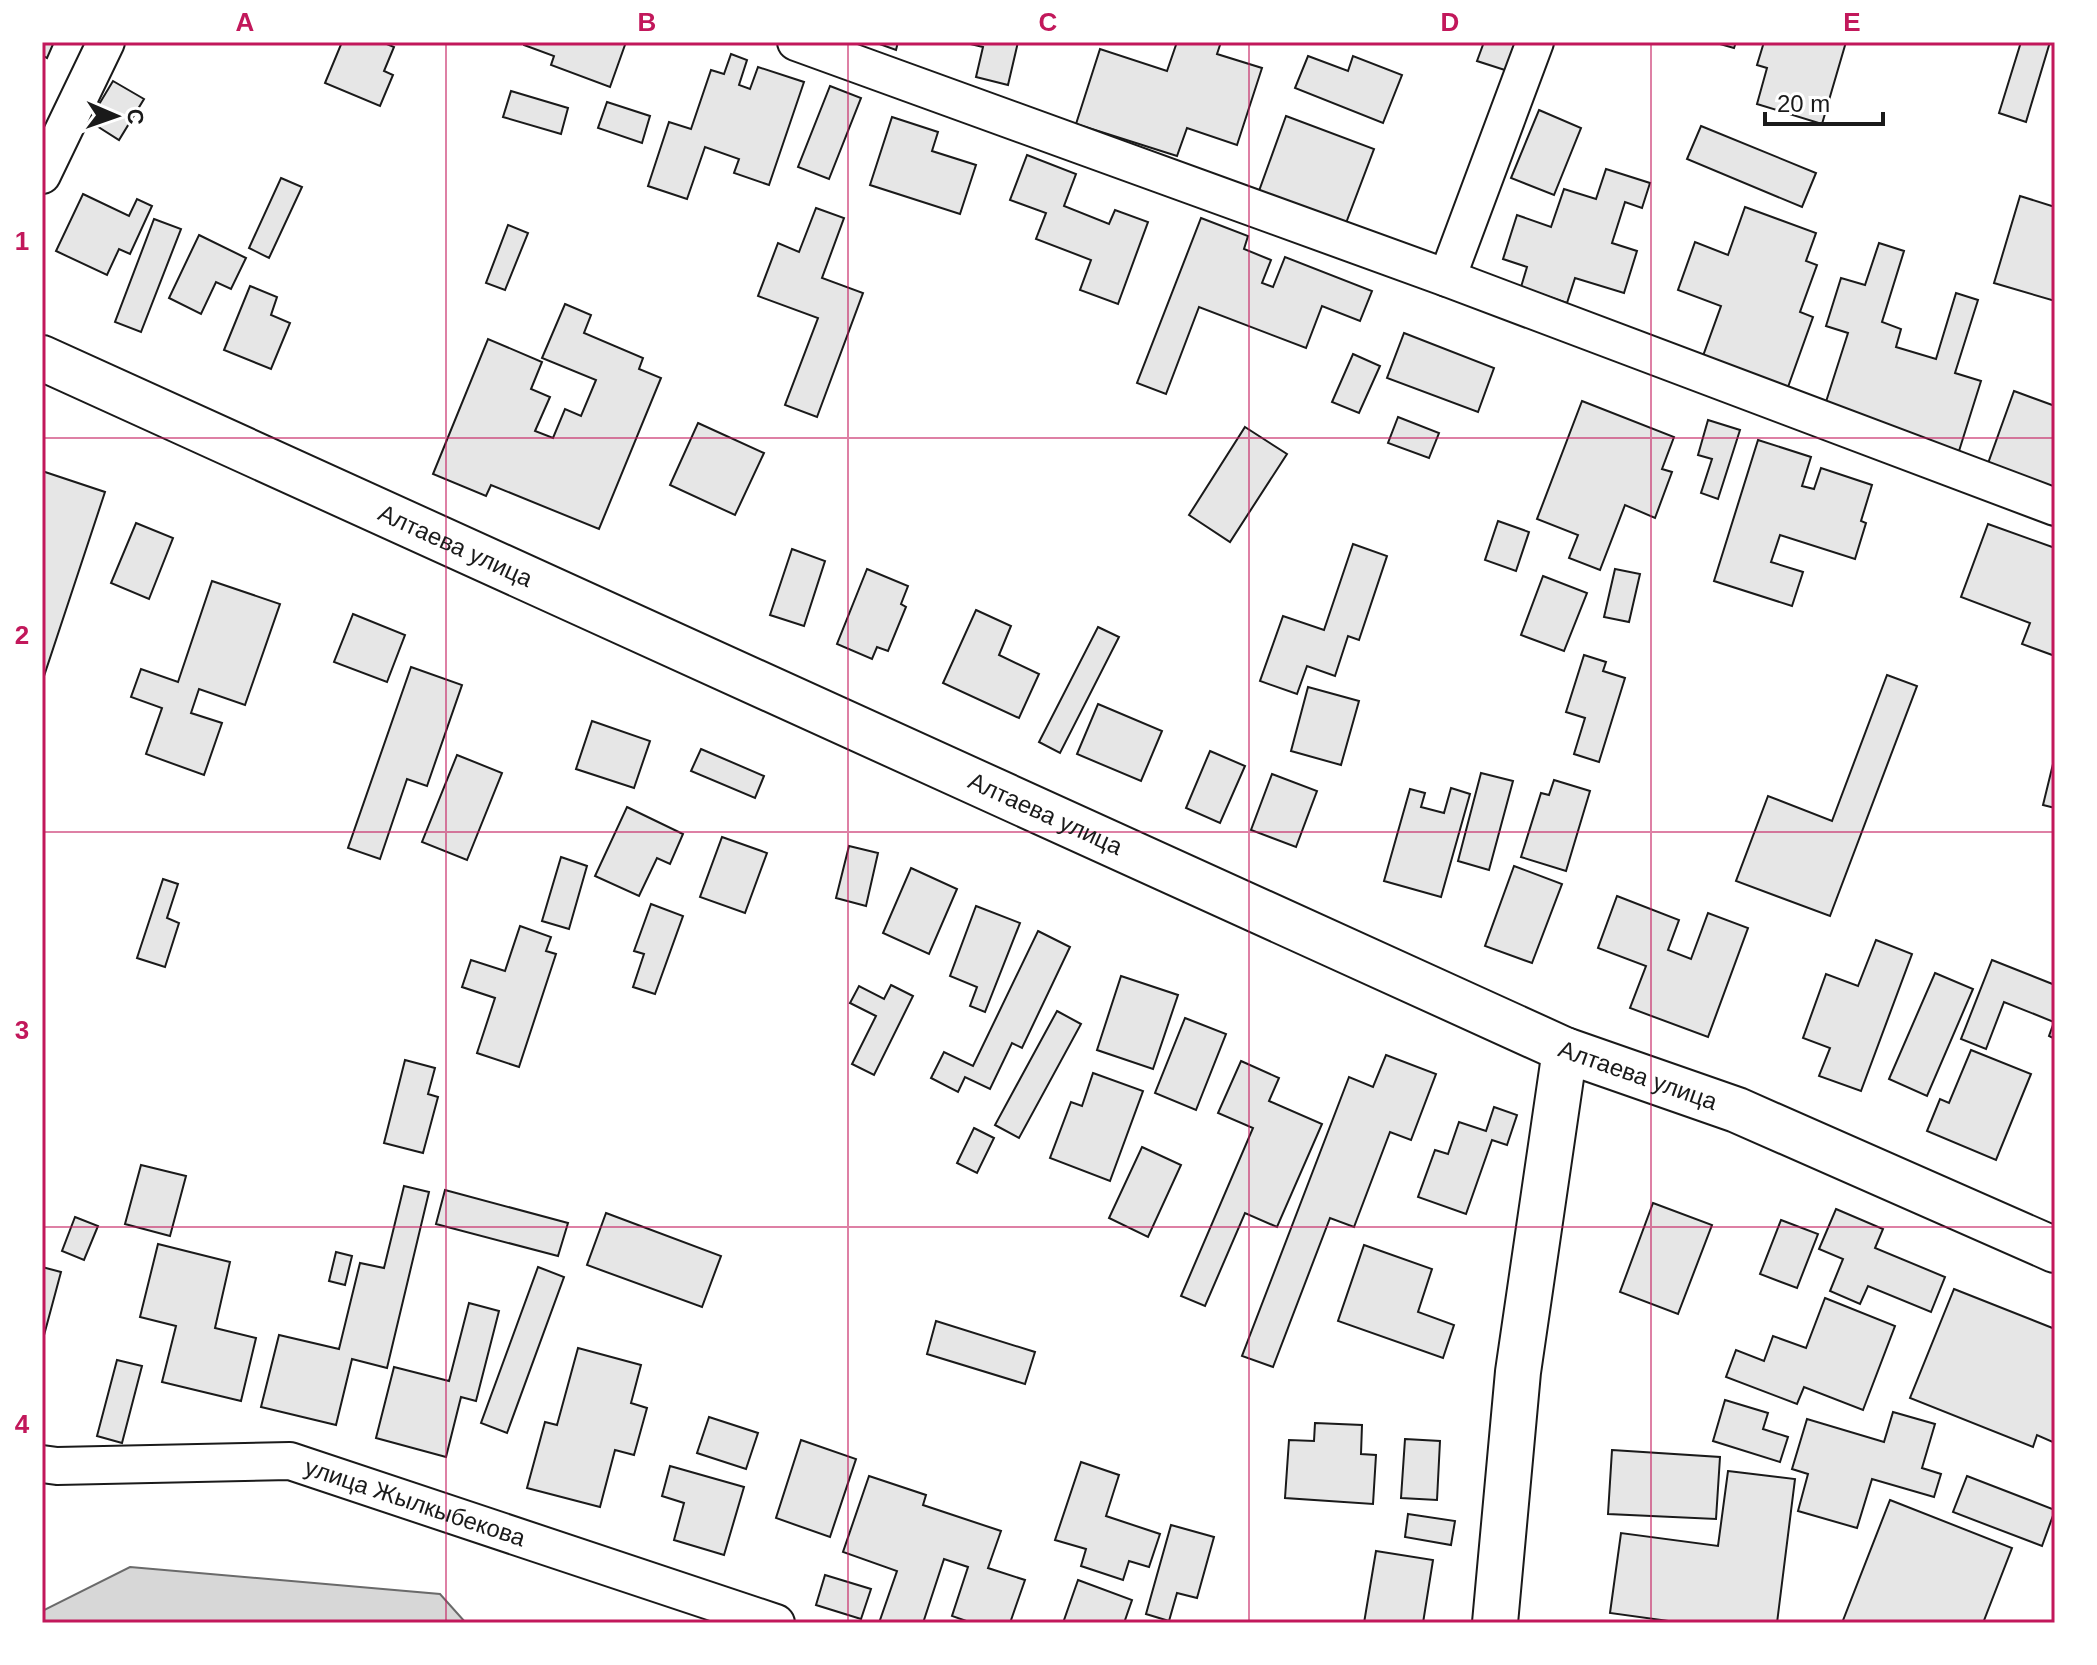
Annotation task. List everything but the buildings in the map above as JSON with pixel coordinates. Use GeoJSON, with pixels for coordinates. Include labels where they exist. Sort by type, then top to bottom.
{"type":"FeatureCollection","features":[{"type":"Feature","properties":{"kind":"street"},"geometry":{"type":"LineString","coordinates":[[42,175],[106,42]]}},
{"type":"Feature","properties":{"kind":"street"},"geometry":{"type":"LineString","coordinates":[[796,42],[1447,278],[2055,507]]}},
{"type":"Feature","properties":{"kind":"street"},"geometry":{"type":"LineString","coordinates":[[1447,278],[1535,42]]}},
{"type":"Feature","properties":{"kind":"street","name":"Алтаева улица"},"geometry":{"type":"LineString","coordinates":[[42,358],[1565,1050],[1737,1110],[2055,1250]]}},
{"type":"Feature","properties":{"kind":"street"},"geometry":{"type":"LineString","coordinates":[[1495,1623],[1518,1372],[1565,1050]]}},
{"type":"Feature","properties":{"kind":"street","name":"улица Жылкыбекова"},"geometry":{"type":"LineString","coordinates":[[42,1464],[290,1461],[776,1623]]}},
{"type":"Feature","properties":{"kind":"shaded area"},"geometry":{"type":"Polygon","coordinates":[[[130,1567],[440,1594],[466,1623],[42,1623],[42,1611],[130,1567]]]}}]}
